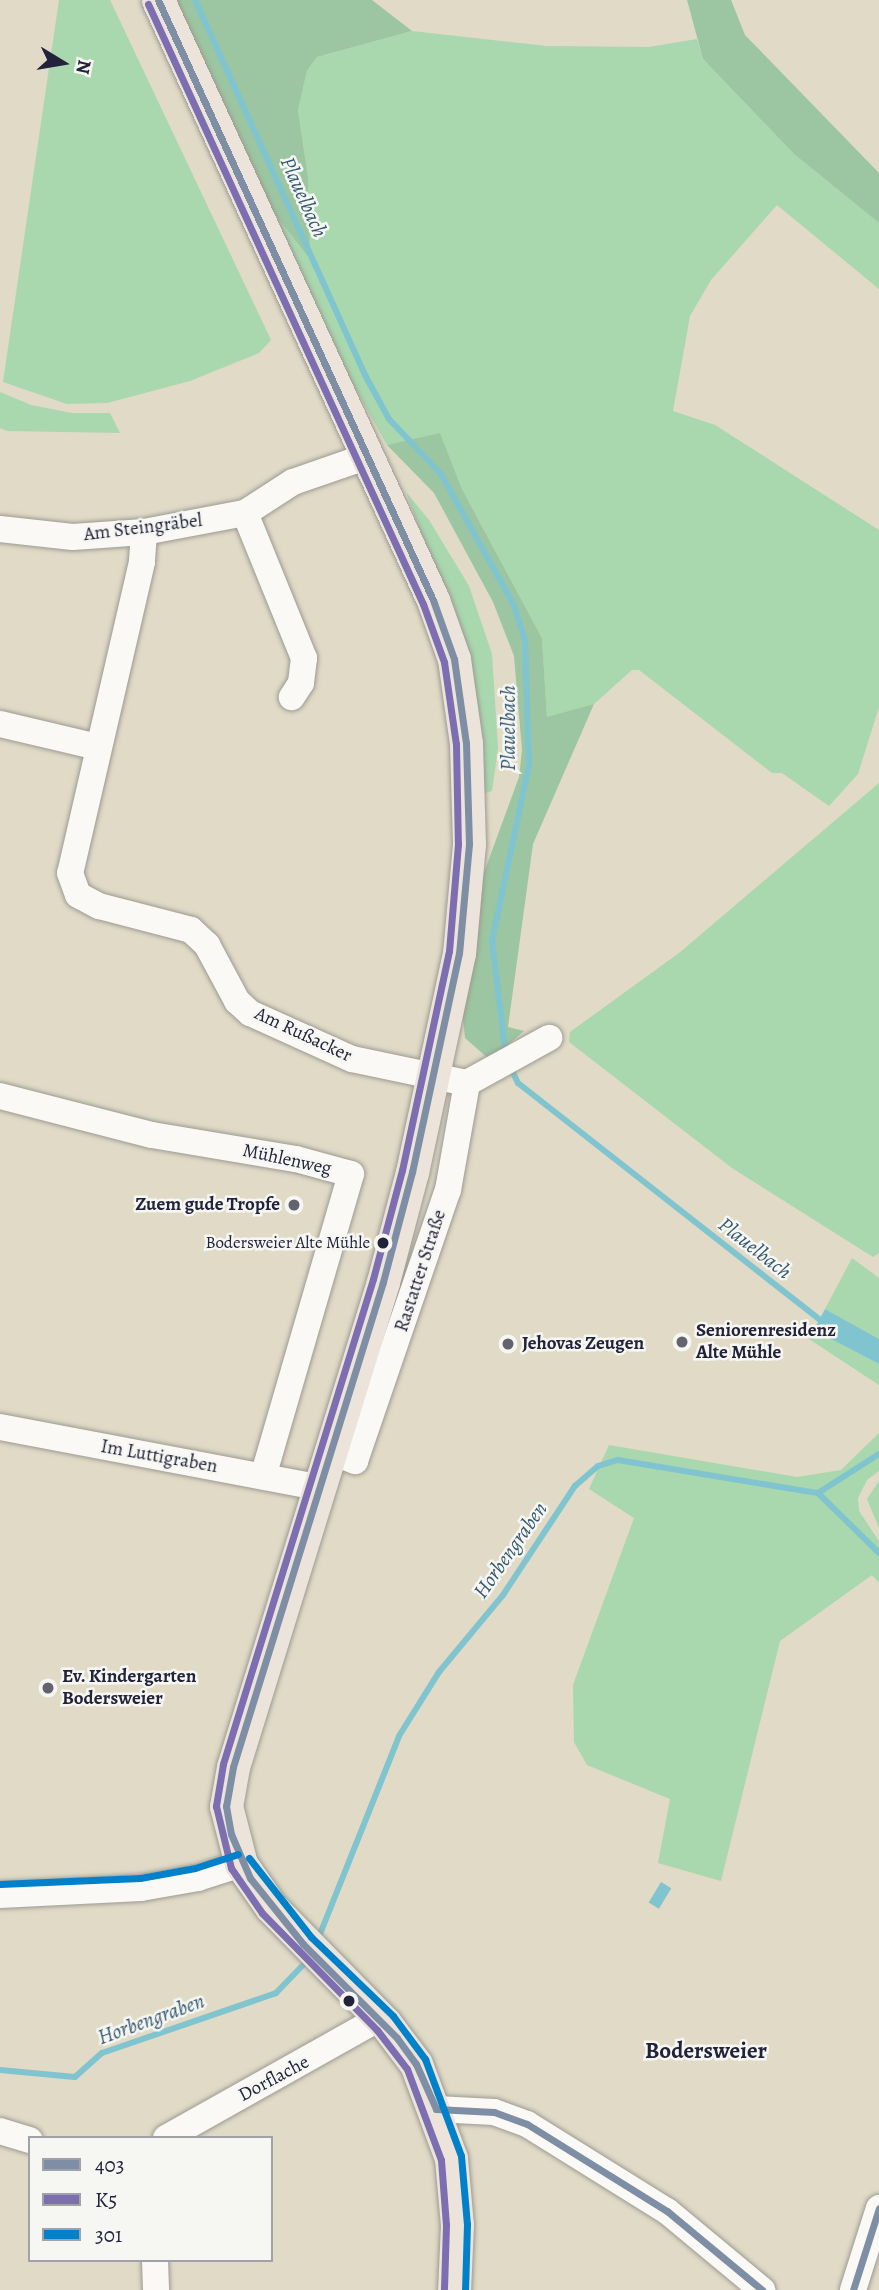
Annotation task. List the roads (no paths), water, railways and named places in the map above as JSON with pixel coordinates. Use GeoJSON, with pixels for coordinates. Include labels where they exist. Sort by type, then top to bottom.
{"type":"FeatureCollection","features":[{"type":"Feature","properties":{"kind":"main road","name":"Rastatter Straße"},"geometry":{"type":"LineString","coordinates":[[158,0],[365,457],[433,600],[454,659],[466,743],[469,844],[459,953],[432,1077],[386,1270],[328,1451],[233,1767],[226,1806],[241,1864],[303,1944],[380,2018],[416,2064],[436,2109],[452,2172],[457,2225],[454,2290]]}},
{"type":"Feature","properties":{"kind":"street","name":"Am Steingräbel"},"geometry":{"type":"LineString","coordinates":[[0,529],[73,537],[144,532],[244,513],[293,482],[365,457]]}},
{"type":"Feature","properties":{"kind":"street"},"geometry":{"type":"LineString","coordinates":[[244,513],[304,658],[301,683],[292,698]]}},
{"type":"Feature","properties":{"kind":"street","name":"Am Rußacker"},"geometry":{"type":"LineString","coordinates":[[144,532],[142,562],[70,873],[78,895],[99,905],[191,930],[207,945],[237,1001],[250,1013],[352,1059],[432,1077]]}},
{"type":"Feature","properties":{"kind":"street"},"geometry":{"type":"LineString","coordinates":[[0,724],[98,747]]}},
{"type":"Feature","properties":{"kind":"street"},"geometry":{"type":"LineString","coordinates":[[432,1077],[478,1078],[549,1038]]}},
{"type":"Feature","properties":{"kind":"street","name":"Rastatter Straße"},"geometry":{"type":"LineString","coordinates":[[328,1451],[355,1461],[448,1190],[478,1078]]}},
{"type":"Feature","properties":{"kind":"street","name":"Mühlenweg"},"geometry":{"type":"LineString","coordinates":[[0,1096],[152,1135],[296,1159],[351,1174],[263,1476]]}},
{"type":"Feature","properties":{"kind":"street","name":"Im Luttigraben"},"geometry":{"type":"LineString","coordinates":[[0,1427],[318,1487]]}},
{"type":"Feature","properties":{"kind":"street"},"geometry":{"type":"LineString","coordinates":[[0,1895],[141,1888],[198,1878],[241,1864]]}},
{"type":"Feature","properties":{"kind":"street","name":"Dorflache"},"geometry":{"type":"LineString","coordinates":[[170,2136],[380,2018]]}},
{"type":"Feature","properties":{"kind":"street"},"geometry":{"type":"LineString","coordinates":[[436,2109],[494,2112],[527,2124],[667,2211],[762,2290]]}},
{"type":"Feature","properties":{"kind":"street"},"geometry":{"type":"LineString","coordinates":[[0,2131],[28,2139]]}},
{"type":"Feature","properties":{"kind":"street"},"geometry":{"type":"LineString","coordinates":[[853,2290],[879,2208]]}},
{"type":"Feature","properties":{"kind":"street"},"geometry":{"type":"LineString","coordinates":[[155,2262],[156,2290]]}},
{"type":"Feature","properties":{"kind":"water"},"geometry":{"type":"Polygon","coordinates":[[[825,1309],[879,1339],[879,1364],[814,1330],[825,1309]]]}},
{"type":"Feature","properties":{"kind":"water"},"geometry":{"type":"Polygon","coordinates":[[[661,1882],[671,1888],[659,1909],[649,1903],[661,1882]]]}},
{"type":"Feature","properties":{"kind":"waterway","name":"Plauelbach"},"geometry":{"type":"LineString","coordinates":[[195,0],[365,375],[389,419],[441,474],[514,605],[525,640],[529,765],[492,941],[506,1056]]}},
{"type":"Feature","properties":{"kind":"waterway","name":"Plauelbach"},"geometry":{"type":"LineString","coordinates":[[510,1066],[518,1083],[825,1324]]}},
{"type":"Feature","properties":{"kind":"waterway"},"geometry":{"type":"LineString","coordinates":[[818,1493],[879,1454]]}},
{"type":"Feature","properties":{"kind":"waterway","name":"Horbengraben"},"geometry":{"type":"LineString","coordinates":[[320,1934],[399,1736],[439,1672],[503,1595],[575,1486],[598,1466],[618,1460],[818,1493],[879,1553]]}},
{"type":"Feature","properties":{"kind":"waterway","name":"Horbengraben"},"geometry":{"type":"LineString","coordinates":[[0,2070],[75,2077],[102,2053],[276,1993],[305,1963]]}},
{"type":"Feature","properties":{"kind":"place","name":"Zuem gude Tropfe"},"geometry":{"type":"Point","coordinates":[294,1205]}},
{"type":"Feature","properties":{"kind":"place","name":"Bodersweier Alte Mühle"},"geometry":{"type":"Point","coordinates":[383,1243]}},
{"type":"Feature","properties":{"kind":"place","name":"Seniorenresidenz Alte Mühle"},"geometry":{"type":"Point","coordinates":[682,1342]}},
{"type":"Feature","properties":{"kind":"place","name":"Jehovas Zeugen"},"geometry":{"type":"Point","coordinates":[508,1344]}},
{"type":"Feature","properties":{"kind":"place","name":"Ev. Kindergarten Bodersweier"},"geometry":{"type":"Point","coordinates":[48,1688]}},
{"type":"Feature","properties":{"kind":"district","name":"Bodersweier"},"geometry":{"type":"Point","coordinates":[706,2051]}}]}
